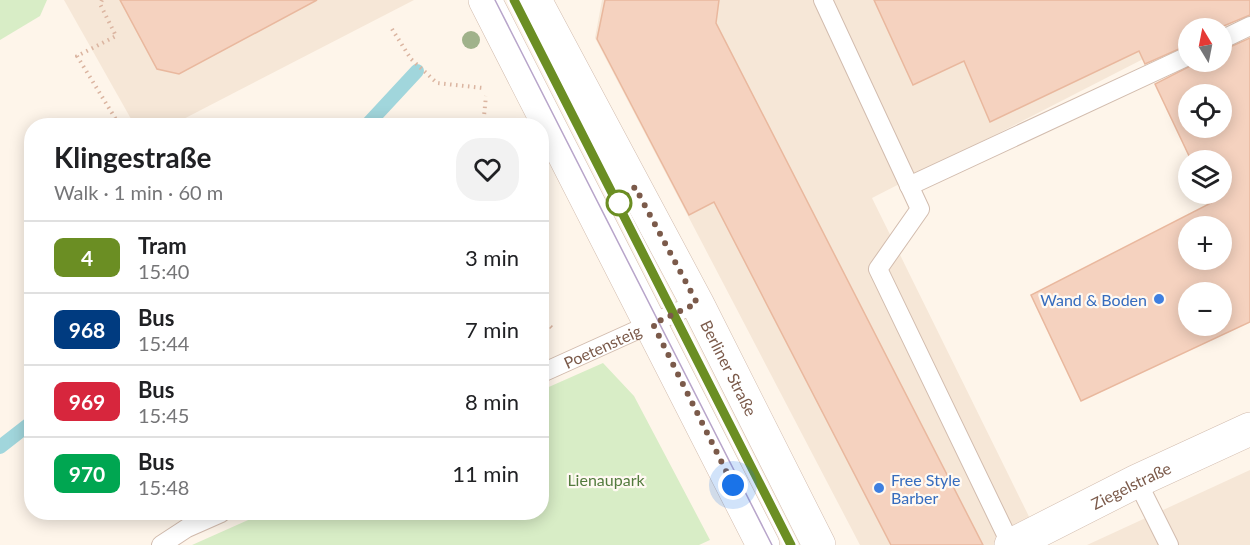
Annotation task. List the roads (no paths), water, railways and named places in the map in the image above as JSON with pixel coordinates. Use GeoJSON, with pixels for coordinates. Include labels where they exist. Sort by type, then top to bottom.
{"type":"FeatureCollection","features":[{"type":"Feature","properties":{"kind":"street"},"geometry":{"type":"LineString","coordinates":[[485,0],[546,118]]}},
{"type":"Feature","properties":{"kind":"street","name":"Berliner Straße"},"geometry":{"type":"LineString","coordinates":[[535,0],[697,303],[819,545]]}},
{"type":"Feature","properties":{"kind":"street"},"geometry":{"type":"LineString","coordinates":[[549,123],[653,324],[763,545]]}},
{"type":"Feature","properties":{"kind":"street","name":"Ziegelstraße"},"geometry":{"type":"LineString","coordinates":[[1011,545],[1137,481],[1250,429]]}},
{"type":"Feature","properties":{"kind":"lane"},"geometry":{"type":"LineString","coordinates":[[823,0],[920,209],[878,269],[1011,545]]}},
{"type":"Feature","properties":{"kind":"lane"},"geometry":{"type":"LineString","coordinates":[[1232,35],[1250,26]]}},
{"type":"Feature","properties":{"kind":"lane"},"geometry":{"type":"LineString","coordinates":[[909,186],[1178,61]]}},
{"type":"Feature","properties":{"kind":"lane","name":"Poetensteig"},"geometry":{"type":"LineString","coordinates":[[549,370],[697,303]]}},
{"type":"Feature","properties":{"kind":"lane"},"geometry":{"type":"LineString","coordinates":[[1137,481],[1168,545]]}},
{"type":"Feature","properties":{"kind":"lane"},"geometry":{"type":"LineString","coordinates":[[161,545],[187,528],[205,520]]}},
{"type":"Feature","properties":{"kind":"waterway"},"geometry":{"type":"LineString","coordinates":[[373,118],[417,71]]}},
{"type":"Feature","properties":{"kind":"waterway"},"geometry":{"type":"LineString","coordinates":[[0,447],[24,428]]}},
{"type":"Feature","properties":{"kind":"tram line"},"geometry":{"type":"LineString","coordinates":[[495,0],[772,545]]}},
{"type":"Feature","properties":{"kind":"tram line"},"geometry":{"type":"LineString","coordinates":[[514,0],[791,545]]}},
{"type":"Feature","properties":{"kind":"tram line","name":"4"},"geometry":{"type":"LineString","coordinates":[[514,0],[666,295],[791,545]]}},
{"type":"Feature","properties":{"kind":"place","name":"Wand & Boden"},"geometry":{"type":"Point","coordinates":[1159,299]}},
{"type":"Feature","properties":{"kind":"place","name":"Free Style Barber"},"geometry":{"type":"Point","coordinates":[879,488]}},
{"type":"Feature","properties":{"kind":"park label","name":"Lienaupark"},"geometry":{"type":"Point","coordinates":[606,479]}}]}
